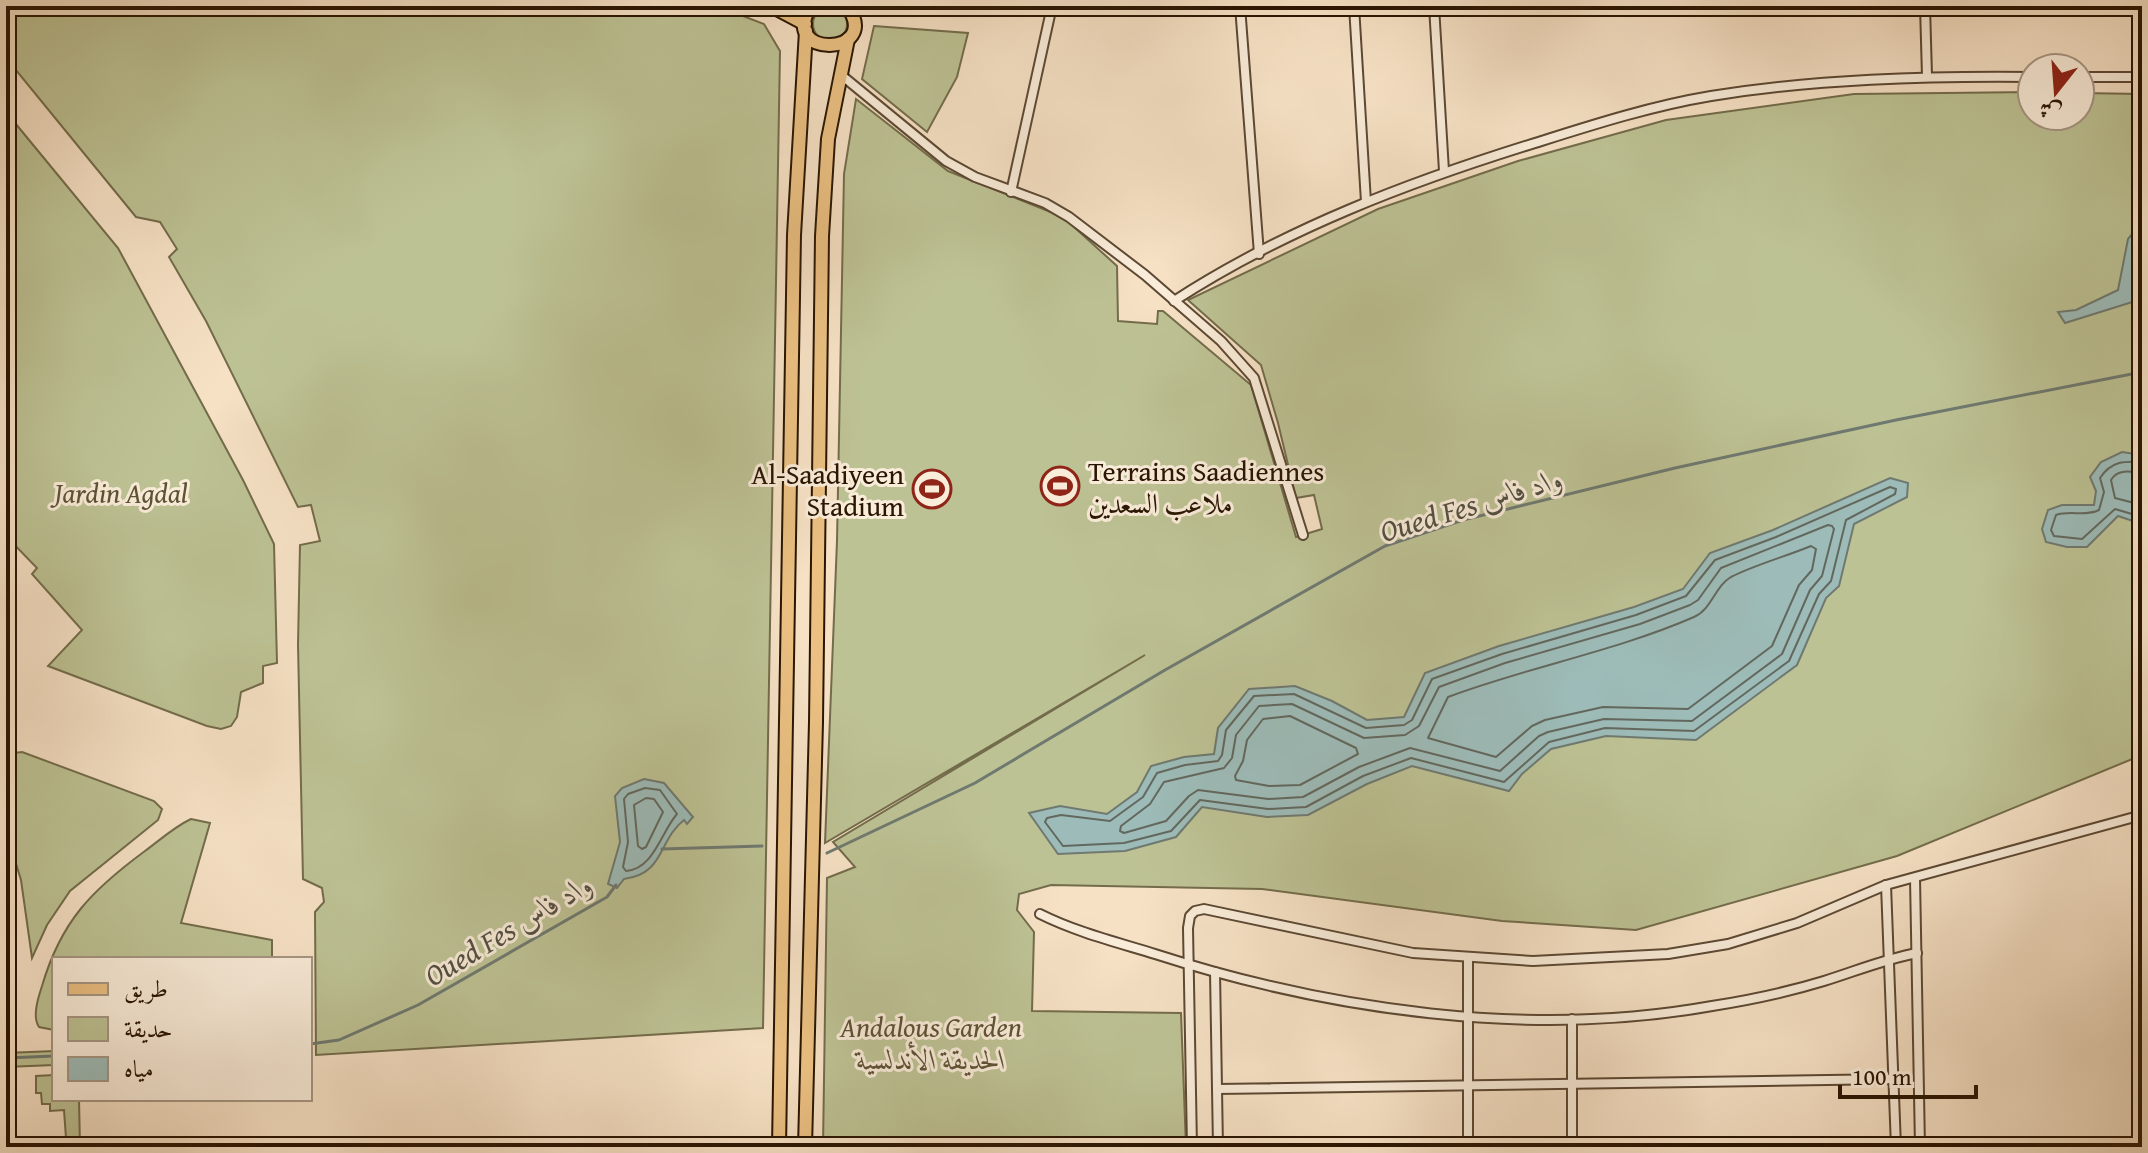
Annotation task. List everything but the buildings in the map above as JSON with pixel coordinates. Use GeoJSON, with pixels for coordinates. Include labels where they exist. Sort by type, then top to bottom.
{"type":"FeatureCollection","features":[{"type":"Feature","properties":{"kind":"main road"},"geometry":{"type":"LineString","coordinates":[[771,6],[806,28],[821,46],[835,46],[848,39]]}},
{"type":"Feature","properties":{"kind":"main road"},"geometry":{"type":"LineString","coordinates":[[779,1147],[793,264],[806,28],[811,6]]}},
{"type":"Feature","properties":{"kind":"main road"},"geometry":{"type":"LineString","coordinates":[[805,1147],[816,722],[822,236],[828,139],[840,73],[854,23],[849,8]]}},
{"type":"Feature","properties":{"kind":"street"},"geometry":{"type":"LineString","coordinates":[[849,8],[917,6]]}},
{"type":"Feature","properties":{"kind":"street"},"geometry":{"type":"LineString","coordinates":[[1011,192],[1052,6]]}},
{"type":"Feature","properties":{"kind":"street"},"geometry":{"type":"LineString","coordinates":[[1240,6],[1259,254]]}},
{"type":"Feature","properties":{"kind":"street"},"geometry":{"type":"LineString","coordinates":[[1354,6],[1366,202]]}},
{"type":"Feature","properties":{"kind":"street"},"geometry":{"type":"LineString","coordinates":[[1434,6],[1444,171]]}},
{"type":"Feature","properties":{"kind":"street"},"geometry":{"type":"LineString","coordinates":[[1925,6],[1927,76]]}},
{"type":"Feature","properties":{"kind":"street"},"geometry":{"type":"LineString","coordinates":[[840,73],[946,161],[975,177],[1045,203],[1069,217],[1221,341],[1254,378],[1303,535]]}},
{"type":"Feature","properties":{"kind":"street"},"geometry":{"type":"LineString","coordinates":[[1174,301],[1214,275],[1366,202],[1444,171],[1613,118],[1709,97],[1823,82],[1927,76],[2016,77]]}},
{"type":"Feature","properties":{"kind":"street"},"geometry":{"type":"LineString","coordinates":[[2096,77],[2142,77]]}},
{"type":"Feature","properties":{"kind":"street"},"geometry":{"type":"LineString","coordinates":[[1192,1147],[1189,965],[1190,916],[1195,911],[1204,909],[1398,950],[1468,957],[1533,961],[1668,954],[1728,944],[1797,923],[1886,885],[2142,815]]}},
{"type":"Feature","properties":{"kind":"street"},"geometry":{"type":"LineString","coordinates":[[1915,878],[1920,1147]]}},
{"type":"Feature","properties":{"kind":"street"},"geometry":{"type":"LineString","coordinates":[[1668,1147],[1896,1146],[1886,885]]}},
{"type":"Feature","properties":{"kind":"street"},"geometry":{"type":"LineString","coordinates":[[1040,914],[1075,929],[1215,972],[1380,1007],[1468,1017],[1618,1018],[1711,1006],[1799,988],[1890,958],[1917,953]]}},
{"type":"Feature","properties":{"kind":"street"},"geometry":{"type":"LineString","coordinates":[[1468,957],[1468,1147]]}},
{"type":"Feature","properties":{"kind":"street"},"geometry":{"type":"LineString","coordinates":[[1215,972],[1218,1147]]}},
{"type":"Feature","properties":{"kind":"street"},"geometry":{"type":"LineString","coordinates":[[1572,1019],[1572,1147]]}},
{"type":"Feature","properties":{"kind":"street"},"geometry":{"type":"LineString","coordinates":[[1217,1089],[1894,1079]]}},
{"type":"Feature","properties":{"kind":"green space"},"geometry":{"type":"Polygon","coordinates":[[[6,6],[717,6],[764,24],[780,51],[763,1028],[316,1055],[315,912],[324,902],[322,888],[303,879],[298,645],[300,545],[320,541],[311,505],[298,507],[206,321],[169,257],[177,249],[160,222],[136,217],[6,58],[6,34],[10,28],[6,24],[6,6]]]}},
{"type":"Feature","properties":{"kind":"green space"},"geometry":{"type":"Polygon","coordinates":[[[830,7],[842,12],[847,24],[842,36],[830,41],[818,36],[813,24],[818,12],[830,7]]]}},
{"type":"Feature","properties":{"kind":"green space"},"geometry":{"type":"Polygon","coordinates":[[[874,26],[968,33],[957,77],[927,132],[862,79],[874,26]]]}},
{"type":"Feature","properties":{"kind":"green space","name":"Andalous Garden الحديقة الأندلسية"},"geometry":{"type":"Polygon","coordinates":[[[2016,92],[2016,132],[2096,132],[2096,93],[2142,94],[2142,755],[1897,856],[1636,930],[1502,921],[1262,889],[1051,885],[1019,894],[1017,910],[1034,932],[1032,1011],[1181,1013],[1186,1147],[823,1147],[827,878],[855,867],[833,842],[1145,655],[825,843],[837,541],[844,174],[856,99],[948,171],[1063,217],[1117,266],[1118,321],[1157,324],[1158,311],[1163,311],[1251,385],[1296,537],[1322,529],[1314,495],[1296,498],[1261,365],[1188,300],[1378,209],[1518,161],[1666,120],[1854,94],[2016,92]]]}},
{"type":"Feature","properties":{"kind":"green space","name":"Jardin Agdal"},"geometry":{"type":"Polygon","coordinates":[[[6,112],[118,248],[243,480],[274,544],[277,663],[263,666],[263,683],[241,692],[237,717],[231,726],[221,729],[207,726],[48,666],[82,630],[32,574],[37,568],[6,536],[6,112]]]}},
{"type":"Feature","properties":{"kind":"green space"},"geometry":{"type":"Polygon","coordinates":[[[22,752],[154,801],[162,809],[158,820],[70,891],[47,925],[32,958],[21,880],[6,831],[6,754],[22,752]]]}},
{"type":"Feature","properties":{"kind":"green space"},"geometry":{"type":"Polygon","coordinates":[[[191,819],[210,823],[181,923],[272,940],[272,957],[53,957],[69,925],[94,894],[191,819]]]}},
{"type":"Feature","properties":{"kind":"green space"},"geometry":{"type":"Polygon","coordinates":[[[6,921],[16,1021],[14,1028],[6,1032],[6,921]]]}},
{"type":"Feature","properties":{"kind":"green space"},"geometry":{"type":"Polygon","coordinates":[[[52,959],[52,1030],[39,1027],[36,1018],[40,991],[52,959]]]}},
{"type":"Feature","properties":{"kind":"green space"},"geometry":{"type":"Polygon","coordinates":[[[52,1051],[52,1065],[6,1067],[6,1053],[52,1051]]]}},
{"type":"Feature","properties":{"kind":"green space"},"geometry":{"type":"Polygon","coordinates":[[[52,1075],[52,1101],[79,1101],[80,1147],[44,1147],[52,1146],[52,1139],[66,1138],[64,1110],[50,1111],[50,1104],[42,1104],[41,1093],[36,1093],[36,1076],[52,1075]]]}},
{"type":"Feature","properties":{"kind":"water"},"geometry":{"type":"Polygon","coordinates":[[[2142,222],[2142,299],[2065,323],[2058,312],[2076,310],[2118,290],[2128,239],[2142,222]]]}},
{"type":"Feature","properties":{"kind":"water"},"geometry":{"type":"Polygon","coordinates":[[[2122,452],[2142,455],[2142,560],[2136,552],[2141,536],[2136,522],[2118,516],[2087,547],[2067,547],[2046,542],[2042,529],[2048,510],[2062,505],[2094,505],[2096,491],[2090,477],[2101,462],[2122,452]]]}},
{"type":"Feature","properties":{"kind":"water"},"geometry":{"type":"Polygon","coordinates":[[[1890,478],[1908,483],[1907,497],[1854,524],[1839,586],[1826,598],[1797,665],[1696,740],[1606,736],[1551,749],[1522,774],[1509,791],[1412,766],[1367,784],[1308,815],[1267,817],[1202,807],[1176,837],[1125,851],[1058,854],[1029,813],[1060,806],[1107,814],[1137,792],[1151,766],[1184,757],[1214,754],[1218,728],[1249,689],[1295,686],[1367,720],[1404,717],[1425,673],[1499,646],[1634,607],[1683,589],[1710,553],[1773,530],[1890,478]]]}},
{"type":"Feature","properties":{"kind":"water"},"geometry":{"type":"Polygon","coordinates":[[[644,779],[664,783],[693,817],[687,824],[684,820],[676,828],[647,870],[624,879],[617,888],[608,884],[620,842],[615,796],[622,788],[644,779]]]}},
{"type":"Feature","properties":{"kind":"waterway","name":"Oued Fes واد فاس"},"geometry":{"type":"LineString","coordinates":[[827,853],[975,783],[1165,670],[1385,546],[1463,520],[1675,468],[1896,420],[2142,372]]}},
{"type":"Feature","properties":{"kind":"waterway","name":"Oued Fes واد فاس"},"geometry":{"type":"LineString","coordinates":[[662,849],[762,846]]}},
{"type":"Feature","properties":{"kind":"waterway","name":"Oued Fes واد فاس"},"geometry":{"type":"LineString","coordinates":[[312,1044],[339,1040],[418,1005],[607,897],[616,885]]}},
{"type":"Feature","properties":{"kind":"waterway","name":"Oued Fes واد فاس"},"geometry":{"type":"LineString","coordinates":[[6,1058],[52,1056]]}},
{"type":"Feature","properties":{"kind":"place","name":"Terrains Saadiennes ملاعب السعدين"},"geometry":{"type":"Point","coordinates":[1060,486]}},
{"type":"Feature","properties":{"kind":"place","name":"Al-Saadiyeen Stadium"},"geometry":{"type":"Point","coordinates":[932,489]}}]}
